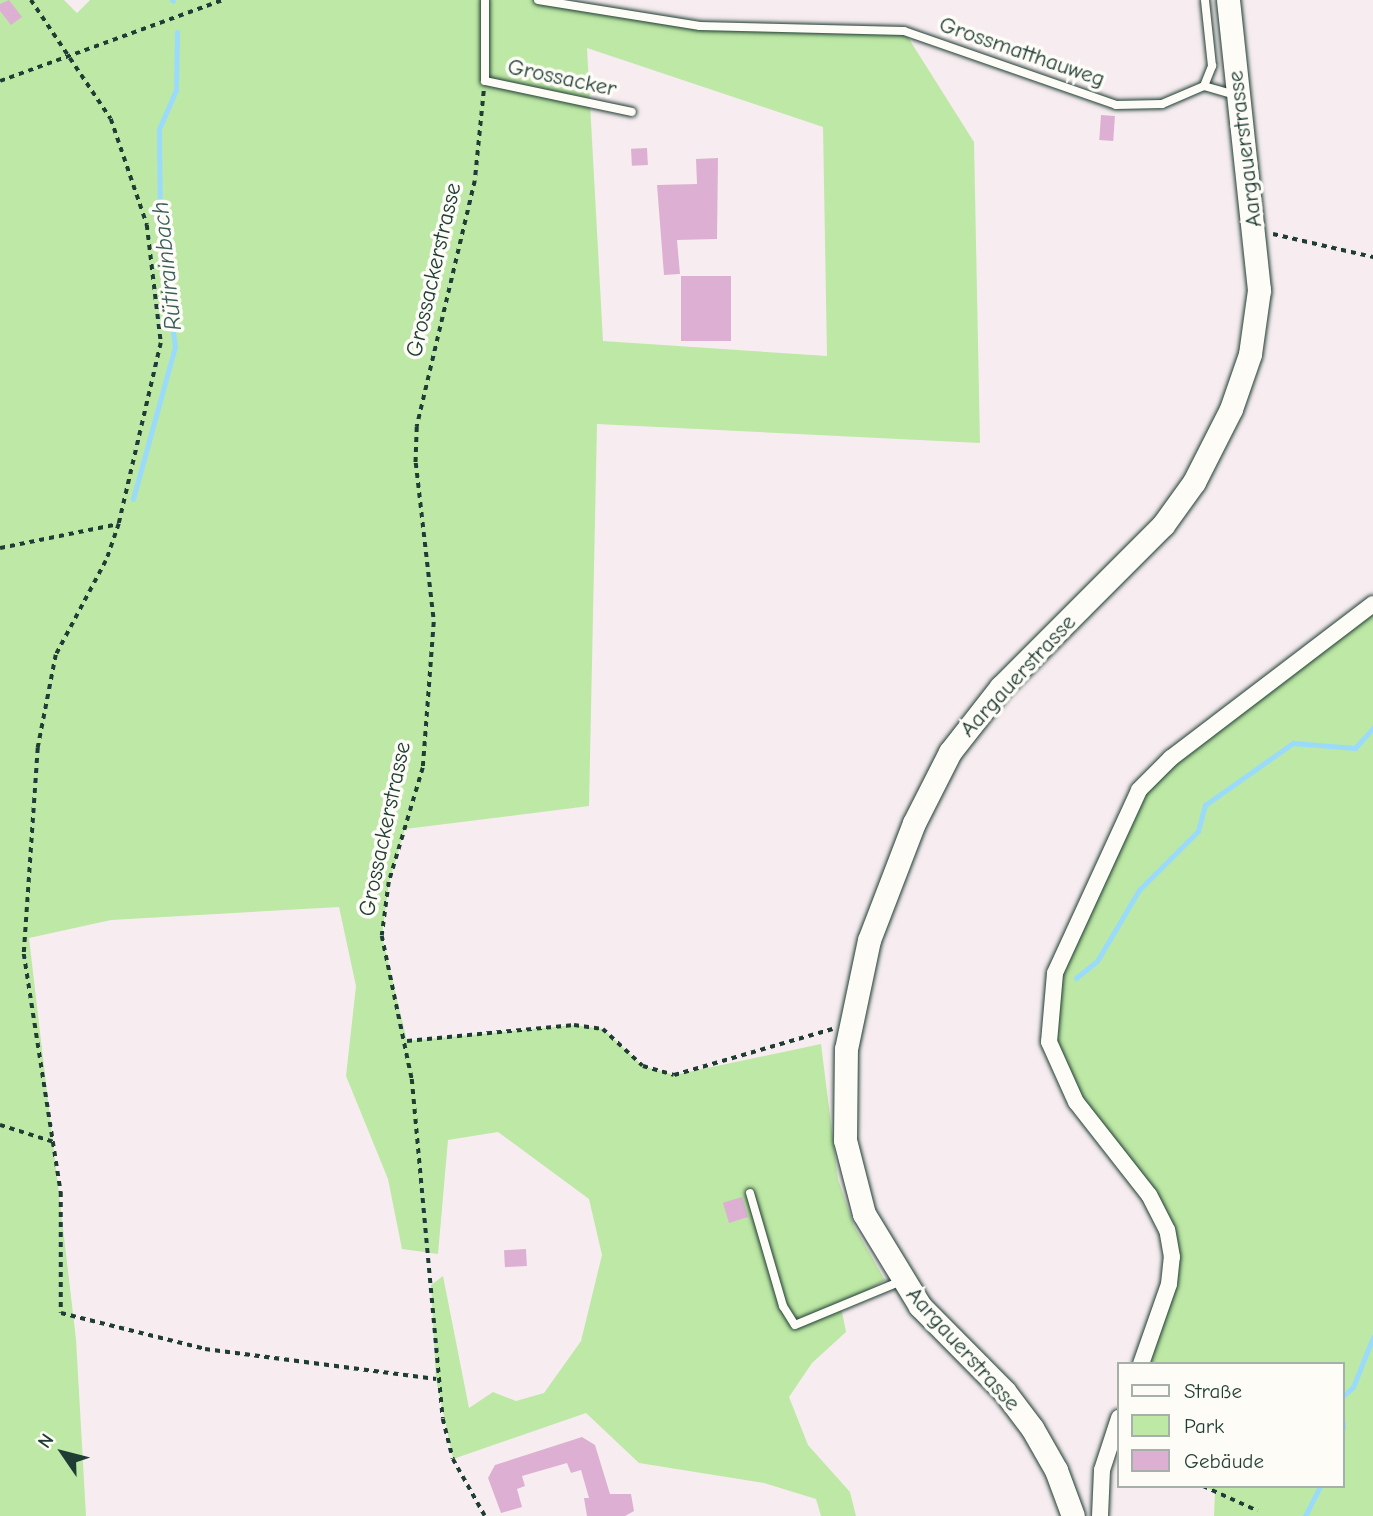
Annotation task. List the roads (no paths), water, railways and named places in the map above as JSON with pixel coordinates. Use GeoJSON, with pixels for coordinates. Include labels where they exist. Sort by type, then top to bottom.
{"type":"FeatureCollection","features":[{"type":"Feature","properties":{"kind":"main road","name":"Aargauerstrasse"},"geometry":{"type":"LineString","coordinates":[[1073,1516],[1063,1486],[1021,1413],[901,1281],[864,1214],[852,1180],[842,1100],[849,1024],[884,898],[950,751],[1001,687],[1163,525],[1215,445],[1239,389],[1254,337],[1259,290],[1256,230],[1228,0]]}},
{"type":"Feature","properties":{"kind":"street"},"geometry":{"type":"LineString","coordinates":[[1142,1362],[1169,1284],[1172,1257],[1167,1230],[1149,1195],[1076,1102],[1049,1042],[1055,974],[1139,790],[1171,758],[1373,604]]}},
{"type":"Feature","properties":{"kind":"street"},"geometry":{"type":"LineString","coordinates":[[1100,1516],[1102,1470],[1118,1421]]}},
{"type":"Feature","properties":{"kind":"lane","name":"Grossacker"},"geometry":{"type":"LineString","coordinates":[[485,0],[485,81],[632,112]]}},
{"type":"Feature","properties":{"kind":"lane","name":"Grossmatthauweg"},"geometry":{"type":"LineString","coordinates":[[538,0],[701,26],[904,31],[1116,105],[1162,104],[1204,86]]}},
{"type":"Feature","properties":{"kind":"lane"},"geometry":{"type":"LineString","coordinates":[[1205,0],[1212,66],[1204,86],[1239,96]]}},
{"type":"Feature","properties":{"kind":"lane"},"geometry":{"type":"LineString","coordinates":[[750,1193],[783,1306],[795,1325],[901,1281]]}},
{"type":"Feature","properties":{"kind":"waterway","name":"Rütirainbach"},"geometry":{"type":"LineString","coordinates":[[133,499],[175,347],[160,227],[159,129],[176,90],[177,32]]}},
{"type":"Feature","properties":{"kind":"waterway"},"geometry":{"type":"LineString","coordinates":[[1076,978],[1097,961],[1139,890],[1198,831],[1205,805],[1293,743],[1355,748],[1373,728]]}},
{"type":"Feature","properties":{"kind":"waterway"},"geometry":{"type":"LineString","coordinates":[[1345,1394],[1353,1387],[1373,1337]]}},
{"type":"Feature","properties":{"kind":"waterway"},"geometry":{"type":"LineString","coordinates":[[1305,1516],[1319,1488]]}}]}
